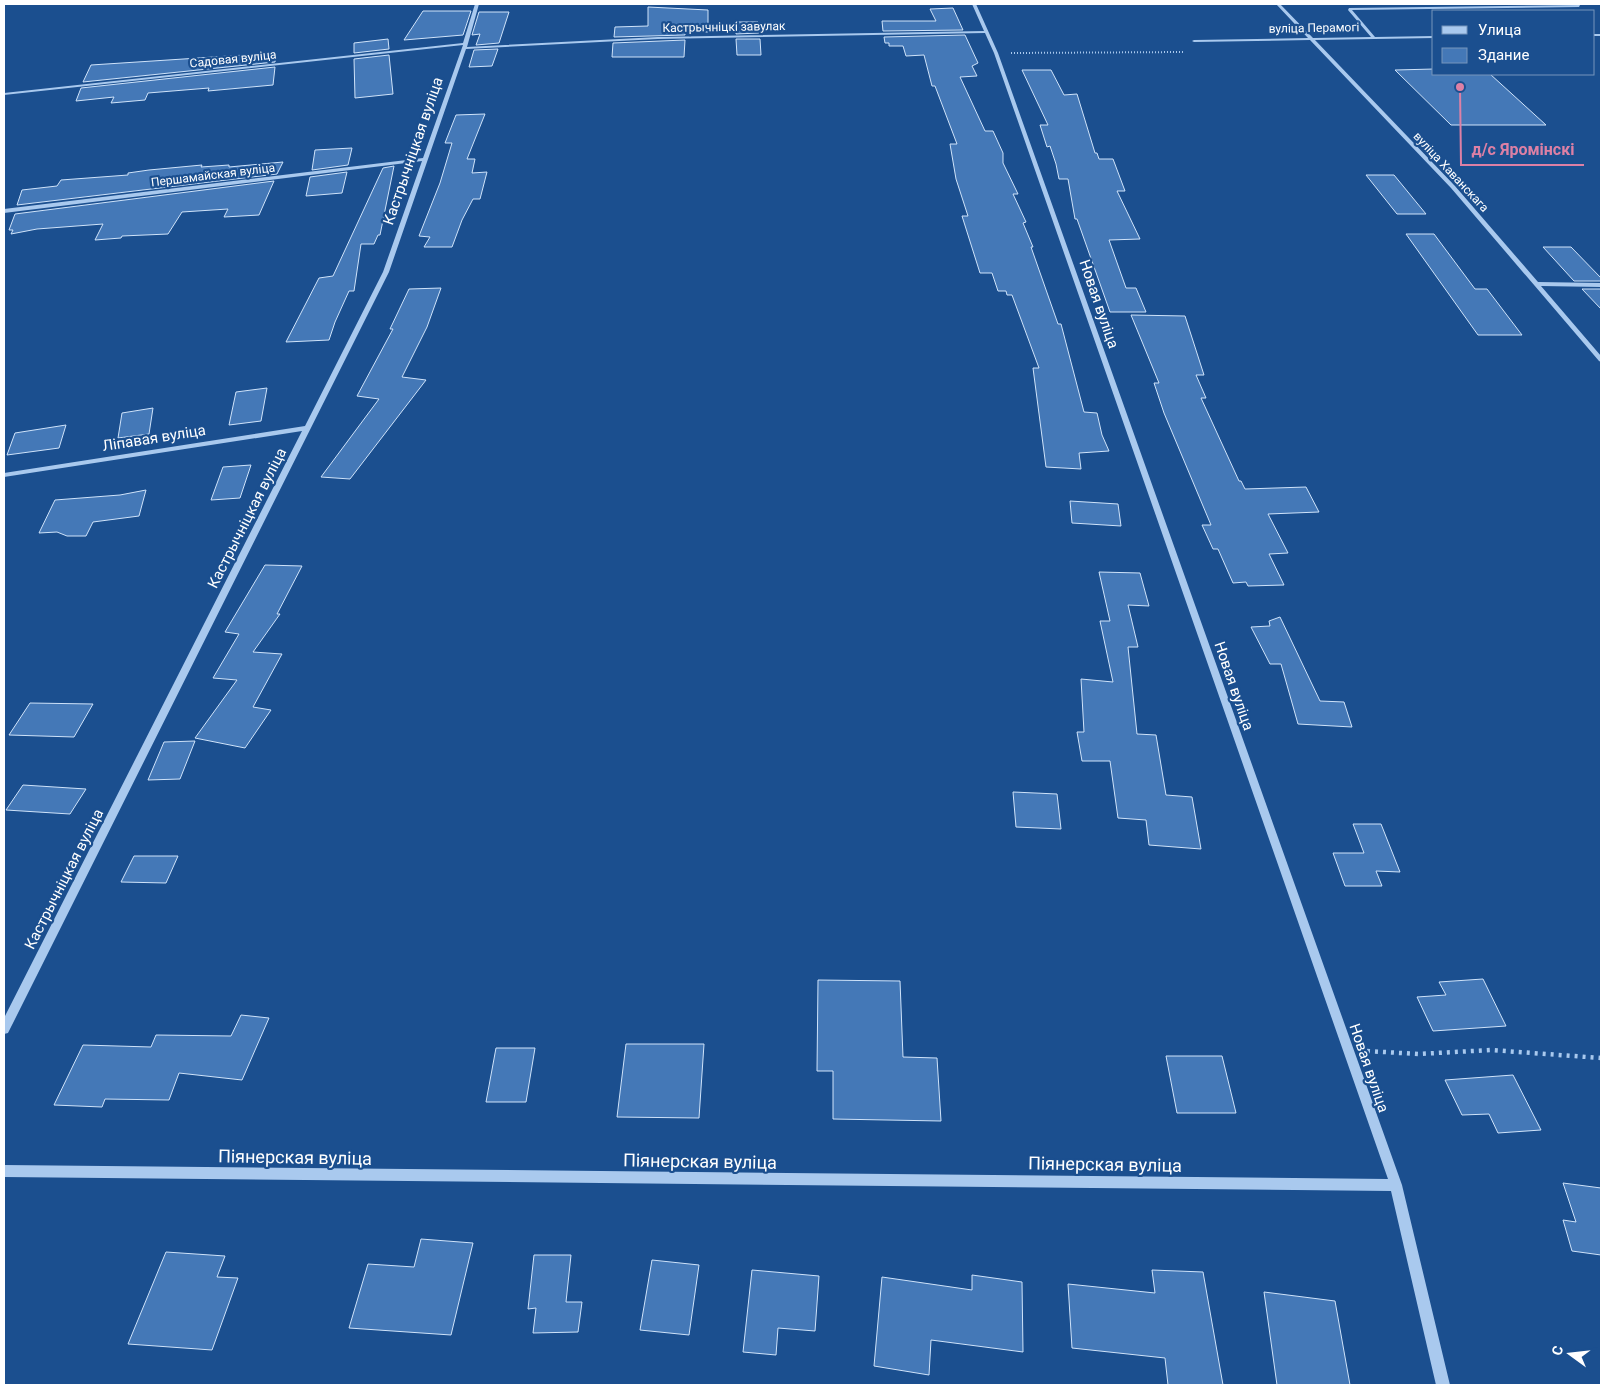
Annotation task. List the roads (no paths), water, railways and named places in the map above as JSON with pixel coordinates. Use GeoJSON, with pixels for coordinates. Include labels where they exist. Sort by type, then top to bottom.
{"type":"FeatureCollection","features":[{"type":"Feature","properties":{"kind":"street","name":"Кастрычніцкая вуліца"},"geometry":{"type":"LineString","coordinates":[[4,1029],[386,272],[477,4]]}},
{"type":"Feature","properties":{"kind":"street","name":"Новая вуліца"},"geometry":{"type":"LineString","coordinates":[[974,4],[996,53],[1396,1185],[1443,1385]]}},
{"type":"Feature","properties":{"kind":"street","name":"вуліца Хаванскага"},"geometry":{"type":"LineString","coordinates":[[1278,4],[1453,187],[1601,360]]}},
{"type":"Feature","properties":{"kind":"street"},"geometry":{"type":"LineString","coordinates":[[1344,4],[1373,37]]}},
{"type":"Feature","properties":{"kind":"street"},"geometry":{"type":"LineString","coordinates":[[1349,9],[1525,5],[1579,6]]}},
{"type":"Feature","properties":{"kind":"street","name":"Кастрычніцкі завулак"},"geometry":{"type":"LineString","coordinates":[[464,46],[658,38],[985,32]]}},
{"type":"Feature","properties":{"kind":"street","name":"вуліца Перамогі"},"geometry":{"type":"LineString","coordinates":[[1194,40],[1432,37]]}},
{"type":"Feature","properties":{"kind":"street","name":"Садовая вуліца"},"geometry":{"type":"LineString","coordinates":[[4,94],[464,46]]}},
{"type":"Feature","properties":{"kind":"street","name":"Першамайская вуліца"},"geometry":{"type":"LineString","coordinates":[[4,211],[425,159]]}},
{"type":"Feature","properties":{"kind":"street"},"geometry":{"type":"LineString","coordinates":[[1536,284],[1601,285]]}},
{"type":"Feature","properties":{"kind":"street","name":"Ліпавая вуліца"},"geometry":{"type":"LineString","coordinates":[[4,475],[308,428]]}},
{"type":"Feature","properties":{"kind":"street","name":"Піянерская вуліца"},"geometry":{"type":"LineString","coordinates":[[4,1171],[1396,1185]]}},
{"type":"Feature","properties":{"kind":"place","name":"д/с Яромінскі"},"geometry":{"type":"Point","coordinates":[1460,87]}}]}
